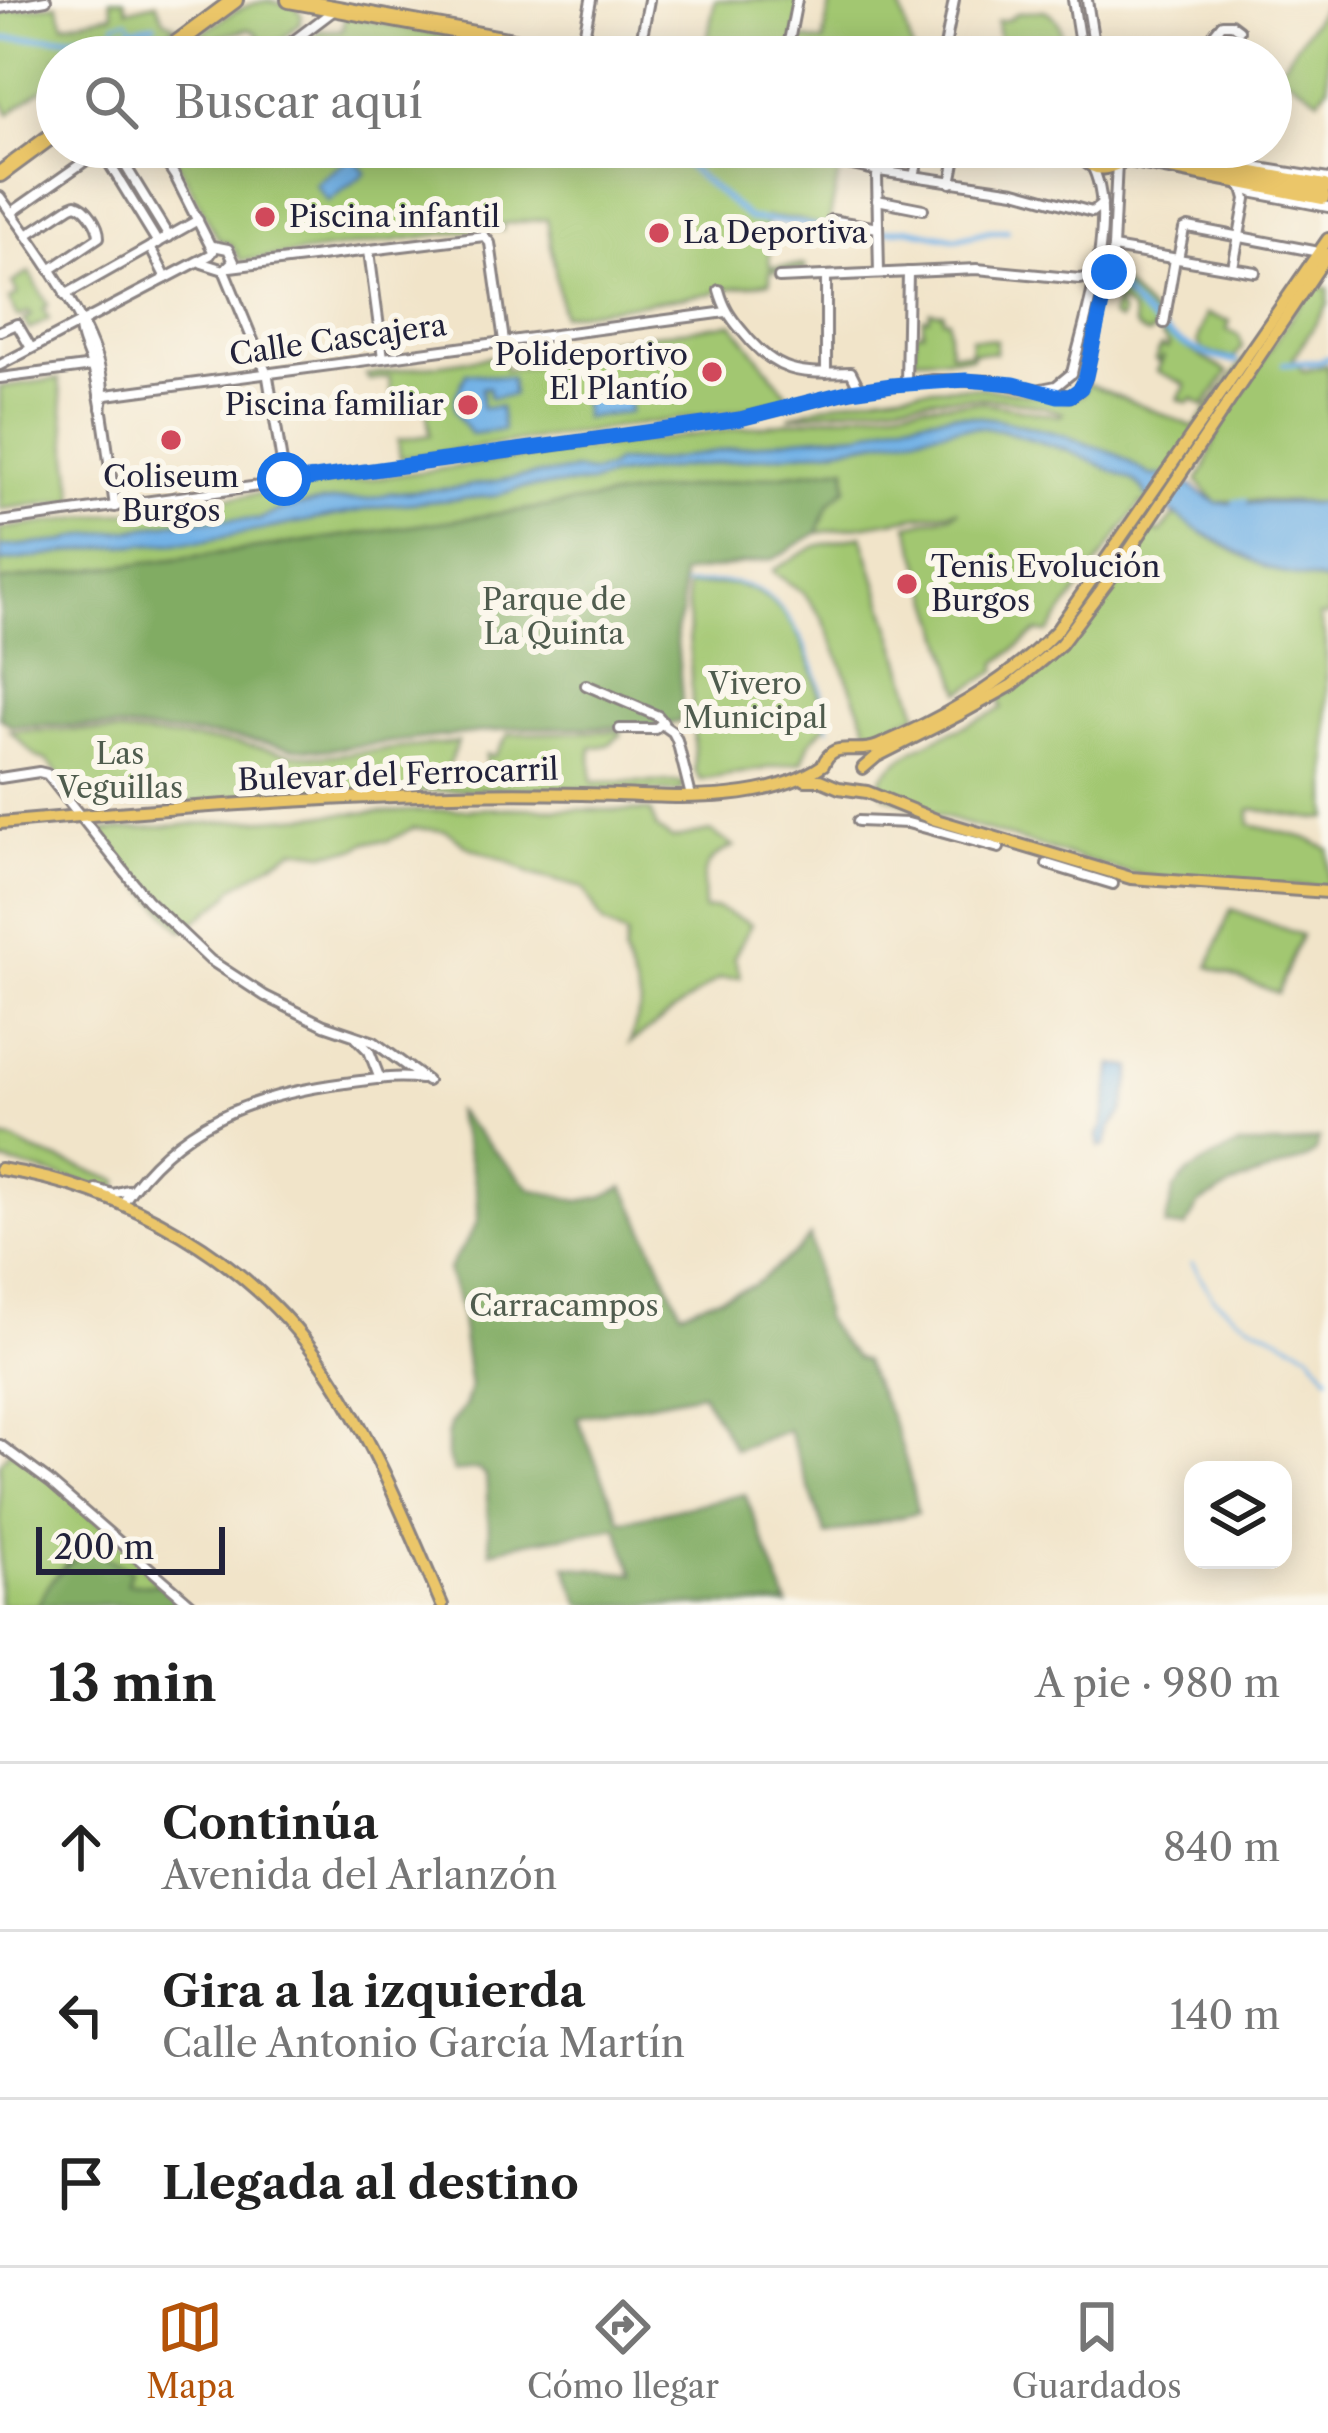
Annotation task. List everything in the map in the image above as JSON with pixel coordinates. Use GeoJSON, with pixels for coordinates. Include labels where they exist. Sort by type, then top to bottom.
{"type":"FeatureCollection","features":[{"type":"Feature","properties":{"kind":"highway"},"geometry":{"type":"LineString","coordinates":[[179,36],[233,1]]}},
{"type":"Feature","properties":{"kind":"highway"},"geometry":{"type":"LineString","coordinates":[[186,36],[233,1]]}},
{"type":"Feature","properties":{"kind":"highway"},"geometry":{"type":"LineString","coordinates":[[302,8],[330,4],[505,36]]}},
{"type":"Feature","properties":{"kind":"highway"},"geometry":{"type":"LineString","coordinates":[[3,168],[36,144]]}},
{"type":"Feature","properties":{"kind":"highway"},"geometry":{"type":"LineString","coordinates":[[1170,168],[1235,183],[1326,193]]}},
{"type":"Feature","properties":{"kind":"highway"},"geometry":{"type":"LineString","coordinates":[[1219,168],[1326,193]]}},
{"type":"Feature","properties":{"kind":"main road"},"geometry":{"type":"LineString","coordinates":[[843,788],[855,784],[881,754],[988,700],[1042,662],[1081,620],[1145,515],[1323,253],[1328,238]]}},
{"type":"Feature","properties":{"kind":"main road"},"geometry":{"type":"LineString","coordinates":[[1178,466],[1324,272],[1323,253]]}},
{"type":"Feature","properties":{"kind":"main road"},"geometry":{"type":"LineString","coordinates":[[1145,515],[1058,631],[1011,674],[898,736],[855,752],[836,750],[823,765],[828,782],[936,820],[1143,881],[1328,892]]}},
{"type":"Feature","properties":{"kind":"main road"},"geometry":{"type":"LineString","coordinates":[[855,752],[874,795]]}},
{"type":"Feature","properties":{"kind":"main road","name":"Bulevar del Ferrocarril"},"geometry":{"type":"LineString","coordinates":[[0,823],[399,796],[691,796],[755,790],[796,780],[823,765]]}},
{"type":"Feature","properties":{"kind":"main road","name":"Bulevar del Ferrocarril"},"geometry":{"type":"LineString","coordinates":[[796,780],[828,782]]}},
{"type":"Feature","properties":{"kind":"main road"},"geometry":{"type":"LineString","coordinates":[[0,1169],[61,1182],[122,1204],[207,1252],[263,1297],[321,1363],[371,1449],[442,1605]]}},
{"type":"Feature","properties":{"kind":"street"},"geometry":{"type":"LineString","coordinates":[[0,8],[46,0]]}},
{"type":"Feature","properties":{"kind":"street"},"geometry":{"type":"LineString","coordinates":[[584,36],[591,0]]}},
{"type":"Feature","properties":{"kind":"street"},"geometry":{"type":"LineString","coordinates":[[641,36],[649,0]]}},
{"type":"Feature","properties":{"kind":"street"},"geometry":{"type":"LineString","coordinates":[[790,36],[797,0]]}},
{"type":"Feature","properties":{"kind":"street"},"geometry":{"type":"LineString","coordinates":[[947,36],[954,0]]}},
{"type":"Feature","properties":{"kind":"street"},"geometry":{"type":"LineString","coordinates":[[1073,0],[1079,36]]}},
{"type":"Feature","properties":{"kind":"street"},"geometry":{"type":"LineString","coordinates":[[1088,0],[1093,36]]}},
{"type":"Feature","properties":{"kind":"street"},"geometry":{"type":"LineString","coordinates":[[298,36],[330,4]]}},
{"type":"Feature","properties":{"kind":"street"},"geometry":{"type":"LineString","coordinates":[[302,8],[306,29]]}},
{"type":"Feature","properties":{"kind":"street"},"geometry":{"type":"LineString","coordinates":[[1213,36],[1222,24],[1239,30]]}},
{"type":"Feature","properties":{"kind":"street"},"geometry":{"type":"LineString","coordinates":[[11,213],[77,168]]}},
{"type":"Feature","properties":{"kind":"street"},"geometry":{"type":"LineString","coordinates":[[113,168],[154,245],[166,278]]}},
{"type":"Feature","properties":{"kind":"street"},"geometry":{"type":"LineString","coordinates":[[117,168],[169,236]]}},
{"type":"Feature","properties":{"kind":"street"},"geometry":{"type":"LineString","coordinates":[[170,168],[213,253],[231,268],[487,238],[504,341]]}},
{"type":"Feature","properties":{"kind":"street"},"geometry":{"type":"LineString","coordinates":[[866,168],[998,188],[1092,212],[1102,204]]}},
{"type":"Feature","properties":{"kind":"street"},"geometry":{"type":"LineString","coordinates":[[914,176],[916,168]]}},
{"type":"Feature","properties":{"kind":"street"},"geometry":{"type":"LineString","coordinates":[[951,183],[954,168]]}},
{"type":"Feature","properties":{"kind":"street"},"geometry":{"type":"LineString","coordinates":[[1084,383],[1075,382],[1072,373],[1100,246],[1102,192],[1091,168]]}},
{"type":"Feature","properties":{"kind":"street"},"geometry":{"type":"LineString","coordinates":[[1040,389],[1070,396],[1084,383],[1114,248],[1119,168]]}},
{"type":"Feature","properties":{"kind":"street"},"geometry":{"type":"LineString","coordinates":[[878,274],[879,171]]}},
{"type":"Feature","properties":{"kind":"street"},"geometry":{"type":"LineString","coordinates":[[1235,183],[1251,196],[1326,193]]}},
{"type":"Feature","properties":{"kind":"street"},"geometry":{"type":"LineString","coordinates":[[1048,200],[1051,188]]}},
{"type":"Feature","properties":{"kind":"street"},"geometry":{"type":"LineString","coordinates":[[1090,194],[1102,192]]}},
{"type":"Feature","properties":{"kind":"street"},"geometry":{"type":"LineString","coordinates":[[1233,267],[1251,196]]}},
{"type":"Feature","properties":{"kind":"street"},"geometry":{"type":"LineString","coordinates":[[0,197],[50,270],[95,352],[115,507]]}},
{"type":"Feature","properties":{"kind":"street"},"geometry":{"type":"LineString","coordinates":[[877,200],[923,209]]}},
{"type":"Feature","properties":{"kind":"street"},"geometry":{"type":"LineString","coordinates":[[26,235],[70,206],[84,207],[98,237],[50,270]]}},
{"type":"Feature","properties":{"kind":"street"},"geometry":{"type":"LineString","coordinates":[[65,295],[198,220]]}},
{"type":"Feature","properties":{"kind":"street"},"geometry":{"type":"LineString","coordinates":[[831,220],[878,231]]}},
{"type":"Feature","properties":{"kind":"street"},"geometry":{"type":"LineString","coordinates":[[1164,323],[1186,227],[1323,253]]}},
{"type":"Feature","properties":{"kind":"street"},"geometry":{"type":"LineString","coordinates":[[1114,248],[1255,272]]}},
{"type":"Feature","properties":{"kind":"street"},"geometry":{"type":"LineString","coordinates":[[0,365],[228,249],[265,374],[289,479]]}},
{"type":"Feature","properties":{"kind":"street"},"geometry":{"type":"LineString","coordinates":[[369,250],[383,358]]}},
{"type":"Feature","properties":{"kind":"street"},"geometry":{"type":"LineString","coordinates":[[779,278],[977,269],[1080,279],[1094,276]]}},
{"type":"Feature","properties":{"kind":"street"},"geometry":{"type":"LineString","coordinates":[[907,383],[908,272]]}},
{"type":"Feature","properties":{"kind":"street"},"geometry":{"type":"LineString","coordinates":[[826,276],[826,374]]}},
{"type":"Feature","properties":{"kind":"street"},"geometry":{"type":"LineString","coordinates":[[1080,279],[1091,289]]}},
{"type":"Feature","properties":{"kind":"street"},"geometry":{"type":"LineString","coordinates":[[719,290],[726,312],[770,361],[796,372],[851,372],[857,387]]}},
{"type":"Feature","properties":{"kind":"street","name":"Calle Cascajera"},"geometry":{"type":"LineString","coordinates":[[102,395],[726,312]]}},
{"type":"Feature","properties":{"kind":"street"},"geometry":{"type":"LineString","coordinates":[[81,322],[79,331],[102,395]]}},
{"type":"Feature","properties":{"kind":"street"},"geometry":{"type":"LineString","coordinates":[[0,331],[16,324],[31,348]]}},
{"type":"Feature","properties":{"kind":"street"},"geometry":{"type":"LineString","coordinates":[[93,365],[95,352]]}},
{"type":"Feature","properties":{"kind":"street"},"geometry":{"type":"LineString","coordinates":[[15,357],[10,365],[15,375]]}},
{"type":"Feature","properties":{"kind":"street"},"geometry":{"type":"LineString","coordinates":[[0,378],[93,365]]}},
{"type":"Feature","properties":{"kind":"street"},"geometry":{"type":"LineString","coordinates":[[0,523],[740,419],[857,387],[966,380],[1040,389],[1056,386],[1072,373]]}},
{"type":"Feature","properties":{"kind":"street"},"geometry":{"type":"LineString","coordinates":[[586,685],[662,719],[677,740],[691,796]]}},
{"type":"Feature","properties":{"kind":"street"},"geometry":{"type":"LineString","coordinates":[[620,729],[656,730],[663,724]]}},
{"type":"Feature","properties":{"kind":"street"},"geometry":{"type":"LineString","coordinates":[[0,778],[47,774],[147,900],[210,960],[265,996],[374,1042],[427,1081],[364,1080],[270,1096],[188,1136],[124,1192],[113,1194],[61,1182]]}},
{"type":"Feature","properties":{"kind":"street"},"geometry":{"type":"LineString","coordinates":[[858,821],[908,823],[999,848]]}},
{"type":"Feature","properties":{"kind":"street"},"geometry":{"type":"LineString","coordinates":[[1047,864],[1113,884],[1096,868]]}},
{"type":"Feature","properties":{"kind":"street"},"geometry":{"type":"LineString","coordinates":[[345,1032],[365,1045],[380,1079]]}},
{"type":"Feature","properties":{"kind":"street"},"geometry":{"type":"LineString","coordinates":[[398,1077],[402,1060]]}},
{"type":"Feature","properties":{"kind":"street"},"geometry":{"type":"LineString","coordinates":[[364,1080],[374,1066]]}},
{"type":"Feature","properties":{"kind":"street"},"geometry":{"type":"LineString","coordinates":[[122,1204],[138,1181]]}},
{"type":"Feature","properties":{"kind":"street"},"geometry":{"type":"LineString","coordinates":[[138,1181],[136,1202],[173,1230]]}},
{"type":"Feature","properties":{"kind":"street"},"geometry":{"type":"LineString","coordinates":[[0,1445],[192,1605]]}},
{"type":"Feature","properties":{"kind":"green space"},"geometry":{"type":"Polygon","coordinates":[[[110,0],[124,0],[127,10],[156,3],[164,20],[176,26],[162,36],[36,36],[36,94],[9,114],[0,98],[0,12],[57,4],[64,24],[113,14],[110,0]]]}},
{"type":"Feature","properties":{"kind":"green space"},"geometry":{"type":"Polygon","coordinates":[[[715,0],[802,0],[795,36],[708,36],[715,0]]]}},
{"type":"Feature","properties":{"kind":"green space"},"geometry":{"type":"Polygon","coordinates":[[[831,0],[899,0],[909,36],[824,36],[831,0]]]}},
{"type":"Feature","properties":{"kind":"green space"},"geometry":{"type":"Polygon","coordinates":[[[1328,0],[1328,86],[1319,99],[1292,81],[1292,51],[1328,0]]]}},
{"type":"Feature","properties":{"kind":"green space"},"geometry":{"type":"Polygon","coordinates":[[[255,3],[295,6],[302,16],[300,23],[286,36],[258,36],[248,29],[200,36],[230,14],[255,3]]]}},
{"type":"Feature","properties":{"kind":"green space"},"geometry":{"type":"Polygon","coordinates":[[[1044,10],[1054,17],[1060,36],[999,36],[997,21],[1044,10]]]}},
{"type":"Feature","properties":{"kind":"green space"},"geometry":{"type":"Polygon","coordinates":[[[345,16],[447,36],[313,36],[342,30],[345,16]]]}},
{"type":"Feature","properties":{"kind":"green space","name":"La Deportiva"},"geometry":{"type":"Polygon","coordinates":[[[181,168],[840,168],[828,227],[766,217],[770,267],[805,265],[805,270],[770,271],[770,282],[714,293],[562,315],[547,219],[503,224],[503,230],[241,261],[231,244],[218,239],[181,168]]]}},
{"type":"Feature","properties":{"kind":"green space"},"geometry":{"type":"Polygon","coordinates":[[[29,272],[48,305],[43,309],[49,319],[29,330],[24,320],[31,316],[29,312],[18,317],[9,300],[18,294],[12,283],[29,272]]]}},
{"type":"Feature","properties":{"kind":"green space"},"geometry":{"type":"Polygon","coordinates":[[[1122,283],[1162,324],[1155,323],[1121,289],[1145,317],[1183,346],[1228,372],[1204,406],[1192,398],[1188,403],[1178,399],[1186,385],[1157,371],[1164,356],[1155,360],[1161,346],[1167,349],[1169,345],[1159,332],[1148,335],[1139,330],[1132,312],[1122,303],[1117,304],[1122,315],[1119,321],[1111,317],[1122,283]]]}},
{"type":"Feature","properties":{"kind":"green space"},"geometry":{"type":"Polygon","coordinates":[[[1302,284],[1176,473],[1186,481],[1163,515],[1141,503],[1048,633],[1037,632],[997,663],[997,671],[961,692],[908,525],[959,510],[817,533],[829,504],[846,488],[846,467],[0,581],[0,529],[922,404],[983,402],[1063,413],[1030,404],[962,397],[789,417],[884,393],[982,388],[1065,401],[1082,395],[1091,385],[1194,427],[1302,284]]]}},
{"type":"Feature","properties":{"kind":"green space"},"geometry":{"type":"Polygon","coordinates":[[[1312,285],[1328,288],[1328,304],[1293,359],[1303,371],[1328,365],[1328,503],[1217,503],[1197,481],[1219,427],[1312,285]]]}},
{"type":"Feature","properties":{"kind":"green space"},"geometry":{"type":"Polygon","coordinates":[[[930,311],[943,312],[943,319],[948,319],[950,352],[970,353],[971,338],[996,340],[995,353],[914,358],[916,332],[923,332],[923,318],[929,318],[930,311]]]}},
{"type":"Feature","properties":{"kind":"green space"},"geometry":{"type":"Polygon","coordinates":[[[1206,314],[1230,321],[1227,330],[1239,336],[1242,347],[1234,359],[1204,351],[1198,342],[1206,314]]]}},
{"type":"Feature","properties":{"kind":"green space"},"geometry":{"type":"Polygon","coordinates":[[[732,323],[791,399],[400,458],[398,440],[430,435],[424,392],[392,395],[389,377],[369,380],[366,375],[503,355],[505,370],[579,359],[578,345],[732,323]]]}},
{"type":"Feature","properties":{"kind":"green space"},"geometry":{"type":"Polygon","coordinates":[[[59,379],[75,500],[0,509],[0,387],[59,379]]]}},
{"type":"Feature","properties":{"kind":"green space","name":"Parque de La Quinta"},"geometry":{"type":"Polygon","coordinates":[[[846,467],[846,488],[829,504],[817,533],[773,559],[682,574],[682,612],[676,630],[680,722],[655,727],[517,728],[323,750],[86,726],[11,726],[0,717],[0,581],[846,467]]]}},
{"type":"Feature","properties":{"kind":"green space"},"geometry":{"type":"Polygon","coordinates":[[[1176,514],[1248,558],[1328,582],[1328,616],[1319,616],[1326,642],[1328,818],[1254,809],[1250,810],[1250,825],[1306,838],[1328,849],[1328,888],[1161,879],[1121,871],[885,795],[881,778],[906,755],[1002,708],[999,699],[1058,651],[1105,592],[1111,595],[1125,574],[1120,569],[1148,528],[1160,533],[1176,514]]]}},
{"type":"Feature","properties":{"kind":"green space"},"geometry":{"type":"Polygon","coordinates":[[[862,535],[918,714],[870,734],[823,619],[803,592],[773,570],[816,546],[862,535]]]}},
{"type":"Feature","properties":{"kind":"green space","name":"Vivero Municipal"},"geometry":{"type":"Polygon","coordinates":[[[733,584],[756,591],[788,619],[808,658],[827,724],[810,742],[802,762],[701,780],[695,771],[687,586],[733,584]]]}},
{"type":"Feature","properties":{"kind":"green space","name":"Las Veguillas"},"geometry":{"type":"Polygon","coordinates":[[[86,730],[238,743],[323,756],[458,742],[443,778],[485,776],[486,754],[494,756],[509,734],[621,731],[608,745],[591,748],[592,782],[683,782],[683,789],[504,788],[98,807],[79,798],[46,760],[10,731],[86,730]]]}},
{"type":"Feature","properties":{"kind":"green space"},"geometry":{"type":"Polygon","coordinates":[[[509,808],[650,811],[657,828],[672,839],[710,831],[734,846],[709,864],[704,910],[716,908],[751,924],[734,957],[741,977],[718,979],[630,1043],[641,1004],[624,955],[627,936],[603,923],[583,888],[531,874],[468,847],[447,831],[413,828],[388,841],[324,853],[295,849],[234,887],[183,931],[98,831],[350,813],[509,808]]]}},
{"type":"Feature","properties":{"kind":"green space"},"geometry":{"type":"Polygon","coordinates":[[[1231,909],[1301,935],[1278,993],[1209,967],[1231,909]]]}},
{"type":"Feature","properties":{"kind":"green space","name":"Carracampos"},"geometry":{"type":"Polygon","coordinates":[[[456,1111],[531,1189],[579,1201],[623,1187],[681,1311],[754,1285],[810,1236],[824,1318],[844,1346],[864,1361],[900,1443],[917,1513],[826,1535],[788,1430],[735,1450],[702,1393],[577,1417],[621,1521],[745,1494],[788,1605],[581,1605],[566,1566],[634,1574],[617,1527],[490,1552],[486,1476],[477,1469],[454,1472],[447,1457],[450,1425],[465,1405],[470,1388],[459,1304],[448,1271],[478,1213],[456,1111]]]}},
{"type":"Feature","properties":{"kind":"green space"},"geometry":{"type":"Polygon","coordinates":[[[0,1138],[119,1181],[115,1191],[0,1161],[0,1138]]]}},
{"type":"Feature","properties":{"kind":"green space"},"geometry":{"type":"Polygon","coordinates":[[[1319,1139],[1315,1152],[1306,1159],[1240,1182],[1199,1204],[1185,1228],[1165,1226],[1174,1189],[1188,1173],[1214,1157],[1240,1145],[1319,1139]]]}},
{"type":"Feature","properties":{"kind":"green space"},"geometry":{"type":"Polygon","coordinates":[[[10,1449],[71,1495],[160,1585],[127,1585],[67,1562],[38,1605],[0,1605],[0,1464],[10,1449]]]}},
{"type":"Feature","properties":{"kind":"green space"},"geometry":{"type":"Polygon","coordinates":[[[92,1550],[131,1570],[127,1584],[160,1585],[184,1605],[38,1605],[59,1572],[92,1550]]]}},
{"type":"Feature","properties":{"kind":"water"},"geometry":{"type":"Polygon","coordinates":[[[337,168],[362,168],[366,173],[328,201],[315,184],[337,168]]]}},
{"type":"Feature","properties":{"kind":"water","name":"Piscina familiar"},"geometry":{"type":"Polygon","coordinates":[[[466,373],[511,378],[513,395],[490,398],[488,387],[482,388],[482,408],[500,407],[503,430],[471,434],[459,417],[455,399],[466,373]]]}},
{"type":"Feature","properties":{"kind":"water"},"geometry":{"type":"Polygon","coordinates":[[[627,389],[630,412],[584,418],[581,395],[627,389]]]}},
{"type":"Feature","properties":{"kind":"water"},"geometry":{"type":"Polygon","coordinates":[[[953,414],[1059,434],[1116,454],[1150,475],[1175,476],[1217,503],[1328,503],[1328,582],[1265,567],[1151,504],[1134,481],[1098,464],[1066,450],[979,427],[592,483],[521,488],[494,496],[390,505],[204,541],[118,546],[0,562],[0,547],[180,522],[259,520],[310,504],[577,470],[592,473],[616,462],[653,462],[797,438],[862,433],[900,421],[953,414]]]}},
{"type":"Feature","properties":{"kind":"water"},"geometry":{"type":"Polygon","coordinates":[[[1113,1064],[1132,1068],[1123,1112],[1105,1146],[1100,1147],[1098,1135],[1113,1064]]]}},
{"type":"Feature","properties":{"kind":"waterway"},"geometry":{"type":"LineString","coordinates":[[114,33],[115,23],[128,20],[134,29]]}},
{"type":"Feature","properties":{"kind":"waterway"},"geometry":{"type":"LineString","coordinates":[[104,36],[154,25]]}},
{"type":"Feature","properties":{"kind":"waterway"},"geometry":{"type":"LineString","coordinates":[[0,39],[36,38]]}},
{"type":"Feature","properties":{"kind":"waterway"},"geometry":{"type":"LineString","coordinates":[[689,168],[750,219],[851,234],[907,229],[957,239],[1007,231]]}},
{"type":"Feature","properties":{"kind":"waterway"},"geometry":{"type":"LineString","coordinates":[[1121,290],[1172,337],[1236,361]]}},
{"type":"Feature","properties":{"kind":"waterway"},"geometry":{"type":"LineString","coordinates":[[1284,364],[1328,358]]}},
{"type":"Feature","properties":{"kind":"waterway"},"geometry":{"type":"LineString","coordinates":[[1235,502],[1245,501]]}},
{"type":"Feature","properties":{"kind":"waterway"},"geometry":{"type":"LineString","coordinates":[[685,585],[718,582],[751,587],[783,611],[814,668],[829,729]]}},
{"type":"Feature","properties":{"kind":"waterway"},"geometry":{"type":"LineString","coordinates":[[1192,1263],[1212,1296],[1236,1316],[1310,1352],[1328,1376]]}},
{"type":"Feature","properties":{"kind":"place","name":"Piscina infantil"},"geometry":{"type":"Point","coordinates":[265,217]}},
{"type":"Feature","properties":{"kind":"place","name":"La Deportiva"},"geometry":{"type":"Point","coordinates":[659,233]}},
{"type":"Feature","properties":{"kind":"place","name":"Polideportivo El Plantío"},"geometry":{"type":"Point","coordinates":[712,372]}},
{"type":"Feature","properties":{"kind":"place","name":"Piscina familiar"},"geometry":{"type":"Point","coordinates":[468,405]}},
{"type":"Feature","properties":{"kind":"place","name":"Coliseum Burgos"},"geometry":{"type":"Point","coordinates":[171,440]}},
{"type":"Feature","properties":{"kind":"place","name":"Tenis Evolución Burgos"},"geometry":{"type":"Point","coordinates":[907,584]}},
{"type":"Feature","properties":{"kind":"route"},"geometry":{"type":"LineString","coordinates":[[284,479],[740,419],[856,390],[920,382],[992,381],[1070,396],[1086,376],[1109,272]]}}]}
